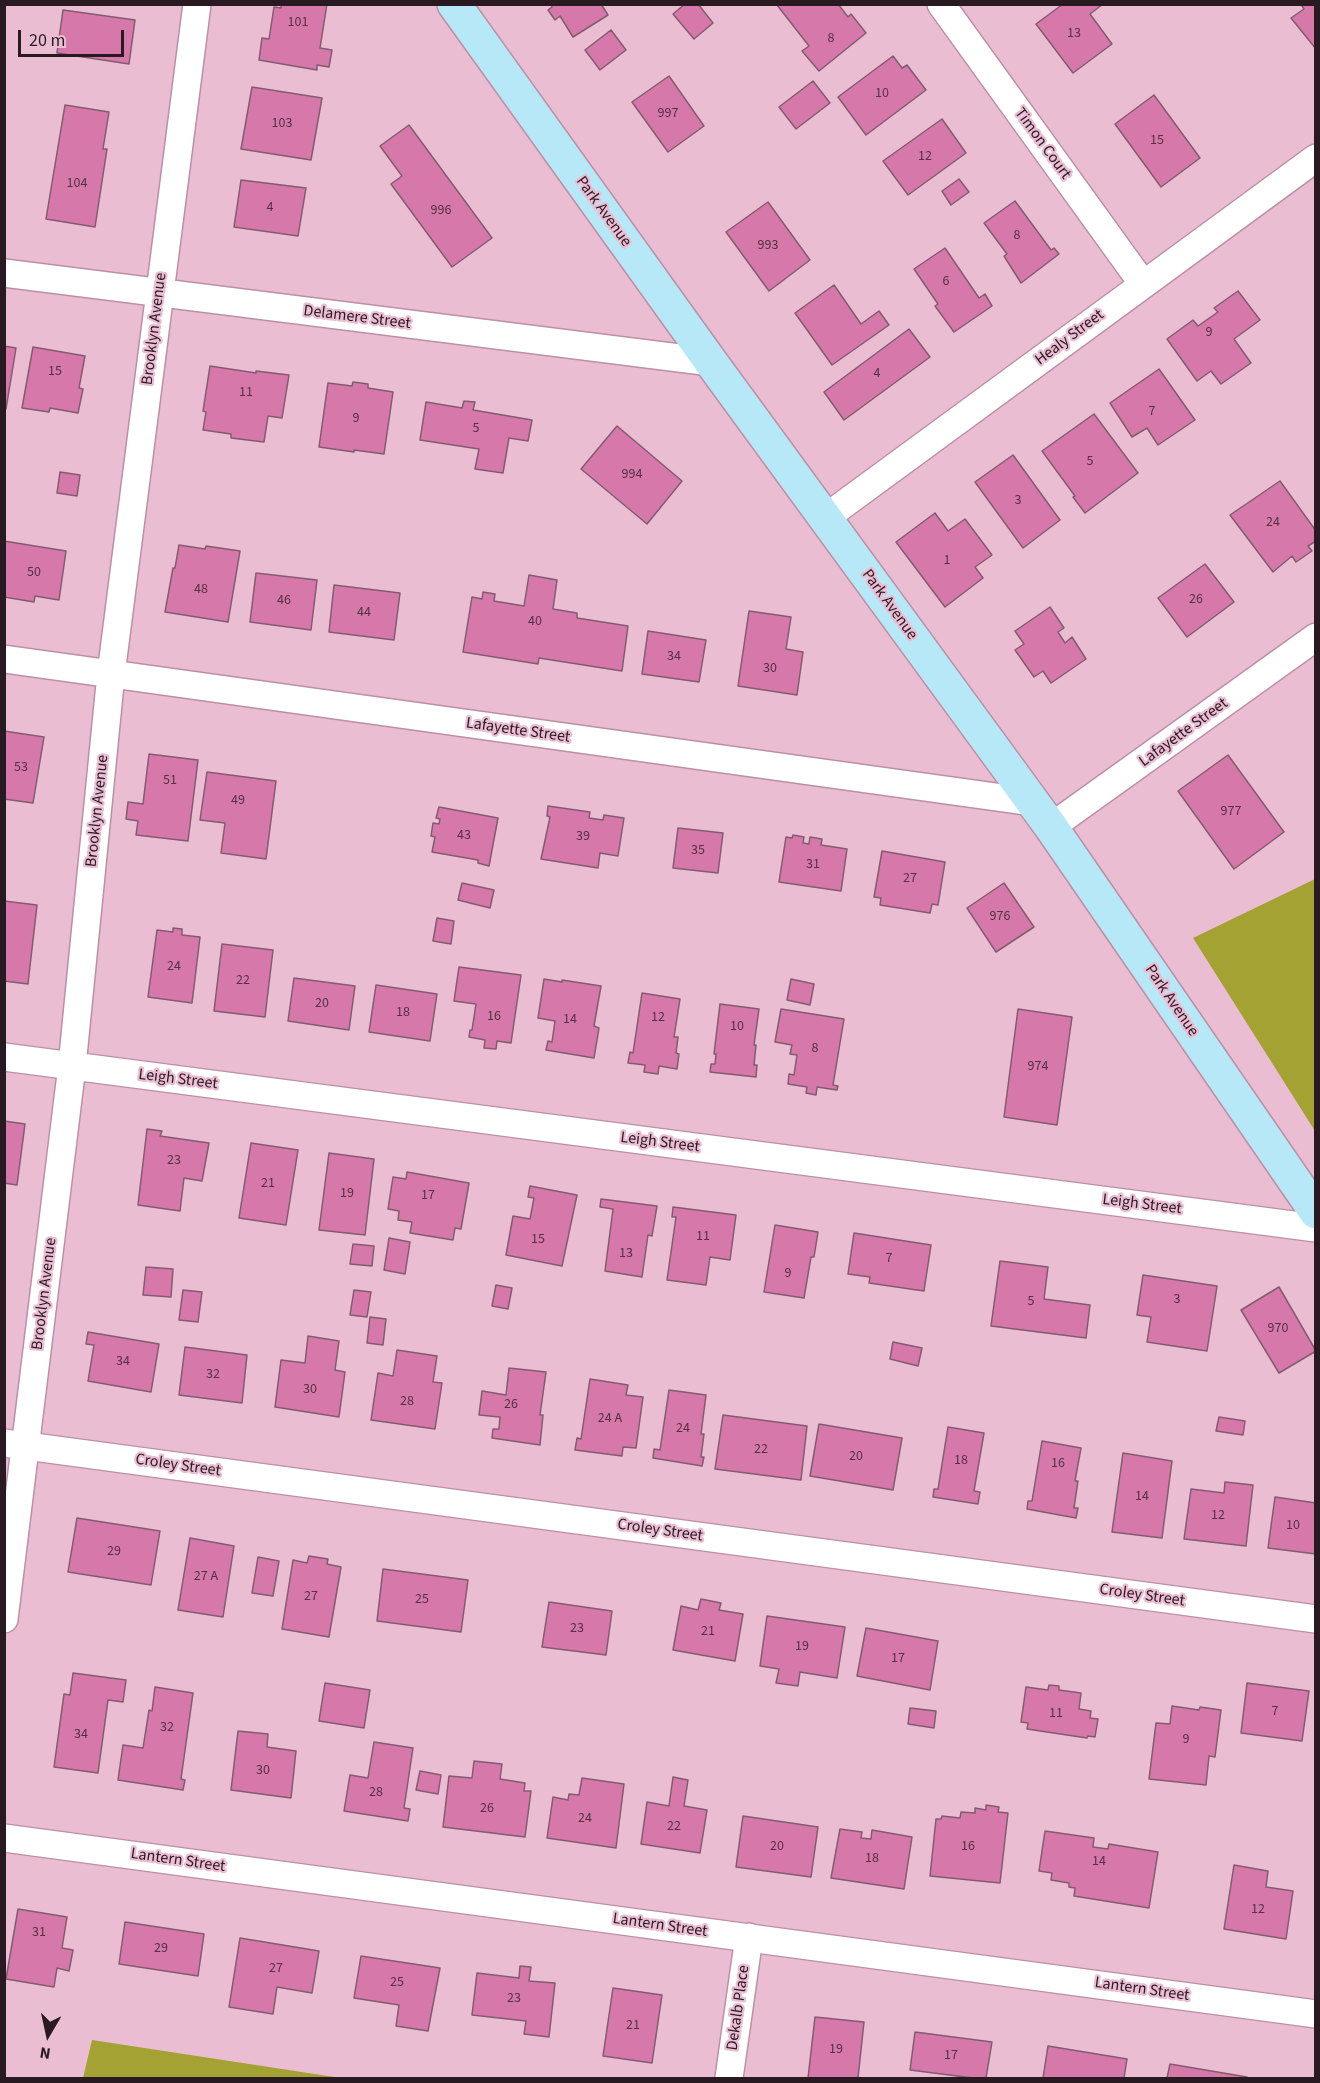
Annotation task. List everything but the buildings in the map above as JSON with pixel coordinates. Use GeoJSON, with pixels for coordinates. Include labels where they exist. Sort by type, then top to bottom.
{"type":"FeatureCollection","features":[{"type":"Feature","properties":{"kind":"main road","name":"Park Avenue"},"geometry":{"type":"LineString","coordinates":[[454,4],[711,362],[1042,815],[1316,1212]]}},
{"type":"Feature","properties":{"kind":"street","name":"Brooklyn Avenue"},"geometry":{"type":"LineString","coordinates":[[4,1618],[16,1444],[72,1066],[111,674],[197,4]]}},
{"type":"Feature","properties":{"kind":"street","name":"Timon Court"},"geometry":{"type":"LineString","coordinates":[[941,4],[1143,284]]}},
{"type":"Feature","properties":{"kind":"street","name":"Healy Street"},"geometry":{"type":"LineString","coordinates":[[825,518],[1316,158]]}},
{"type":"Feature","properties":{"kind":"street","name":"Delamere Street"},"geometry":{"type":"LineString","coordinates":[[4,273],[711,362]]}},
{"type":"Feature","properties":{"kind":"street","name":"Lafayette Street"},"geometry":{"type":"LineString","coordinates":[[4,659],[1042,815],[1316,638]]}},
{"type":"Feature","properties":{"kind":"street","name":"Leigh Street"},"geometry":{"type":"LineString","coordinates":[[4,1057],[1316,1228]]}},
{"type":"Feature","properties":{"kind":"street","name":"Croley Street"},"geometry":{"type":"LineString","coordinates":[[16,1444],[1316,1620]]}},
{"type":"Feature","properties":{"kind":"street","name":"Lantern Street"},"geometry":{"type":"LineString","coordinates":[[4,1838],[1316,2014]]}},
{"type":"Feature","properties":{"kind":"street","name":"Dekalb Place"},"geometry":{"type":"LineString","coordinates":[[729,2079],[749,1937]]}},
{"type":"Feature","properties":{"kind":"shaded area"},"geometry":{"type":"Polygon","coordinates":[[[1315,879],[1315,1131],[1193,938],[1315,879]]]}},
{"type":"Feature","properties":{"kind":"shaded area"},"geometry":{"type":"Polygon","coordinates":[[[92,2040],[341,2078],[83,2078],[92,2040]]]}}]}
